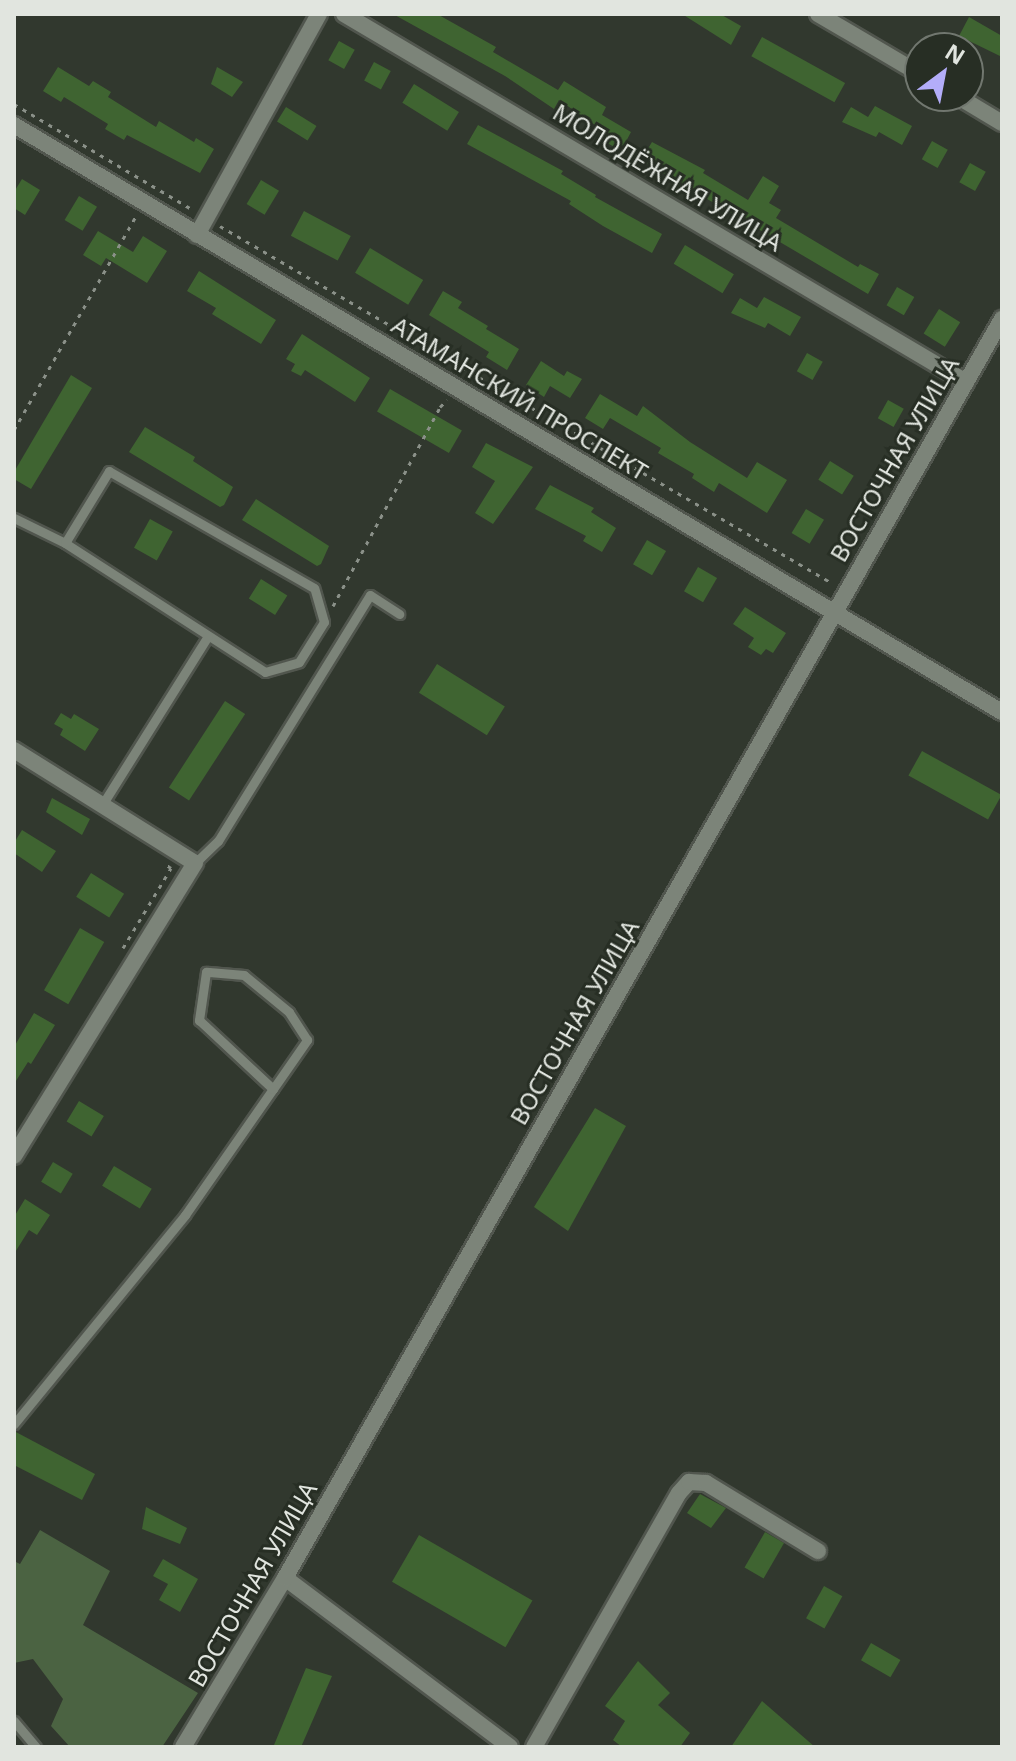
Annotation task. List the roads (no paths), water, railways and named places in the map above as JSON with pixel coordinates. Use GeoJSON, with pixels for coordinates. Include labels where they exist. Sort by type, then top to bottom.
{"type":"FeatureCollection","features":[{"type":"Feature","properties":{"kind":"street"},"geometry":{"type":"LineString","coordinates":[[197,235],[319,14]]}},
{"type":"Feature","properties":{"kind":"street","name":"МОЛОДЁЖНАЯ УЛИЦА"},"geometry":{"type":"LineString","coordinates":[[344,14],[966,382]]}},
{"type":"Feature","properties":{"kind":"street"},"geometry":{"type":"LineString","coordinates":[[818,14],[904,65]]}},
{"type":"Feature","properties":{"kind":"street"},"geometry":{"type":"LineString","coordinates":[[984,112],[1002,123]]}},
{"type":"Feature","properties":{"kind":"street","name":"АТАМАНСКИЙ ПРОСПЕКТ"},"geometry":{"type":"LineString","coordinates":[[14,125],[1002,712]]}},
{"type":"Feature","properties":{"kind":"street","name":"ВОСТОЧНАЯ УЛИЦА"},"geometry":{"type":"LineString","coordinates":[[183,1747],[285,1578],[1002,319]]}},
{"type":"Feature","properties":{"kind":"street"},"geometry":{"type":"LineString","coordinates":[[14,750],[195,863],[14,1156]]}},
{"type":"Feature","properties":{"kind":"street"},"geometry":{"type":"LineString","coordinates":[[534,1747],[679,1493],[689,1482],[706,1483],[818,1551]]}},
{"type":"Feature","properties":{"kind":"street"},"geometry":{"type":"LineString","coordinates":[[285,1578],[510,1747]]}},
{"type":"Feature","properties":{"kind":"lane"},"geometry":{"type":"LineString","coordinates":[[14,518],[65,543],[265,672],[299,662],[324,622],[314,588],[109,471],[65,543]]}},
{"type":"Feature","properties":{"kind":"lane"},"geometry":{"type":"LineString","coordinates":[[195,863],[218,841],[370,595],[399,614]]}},
{"type":"Feature","properties":{"kind":"lane"},"geometry":{"type":"LineString","coordinates":[[102,805],[208,636]]}},
{"type":"Feature","properties":{"kind":"lane"},"geometry":{"type":"LineString","coordinates":[[14,1424],[185,1215],[273,1089],[307,1040],[289,1012],[244,975],[206,972],[199,1020],[273,1089]]}},
{"type":"Feature","properties":{"kind":"lane"},"geometry":{"type":"LineString","coordinates":[[14,1721],[36,1747]]}}]}
